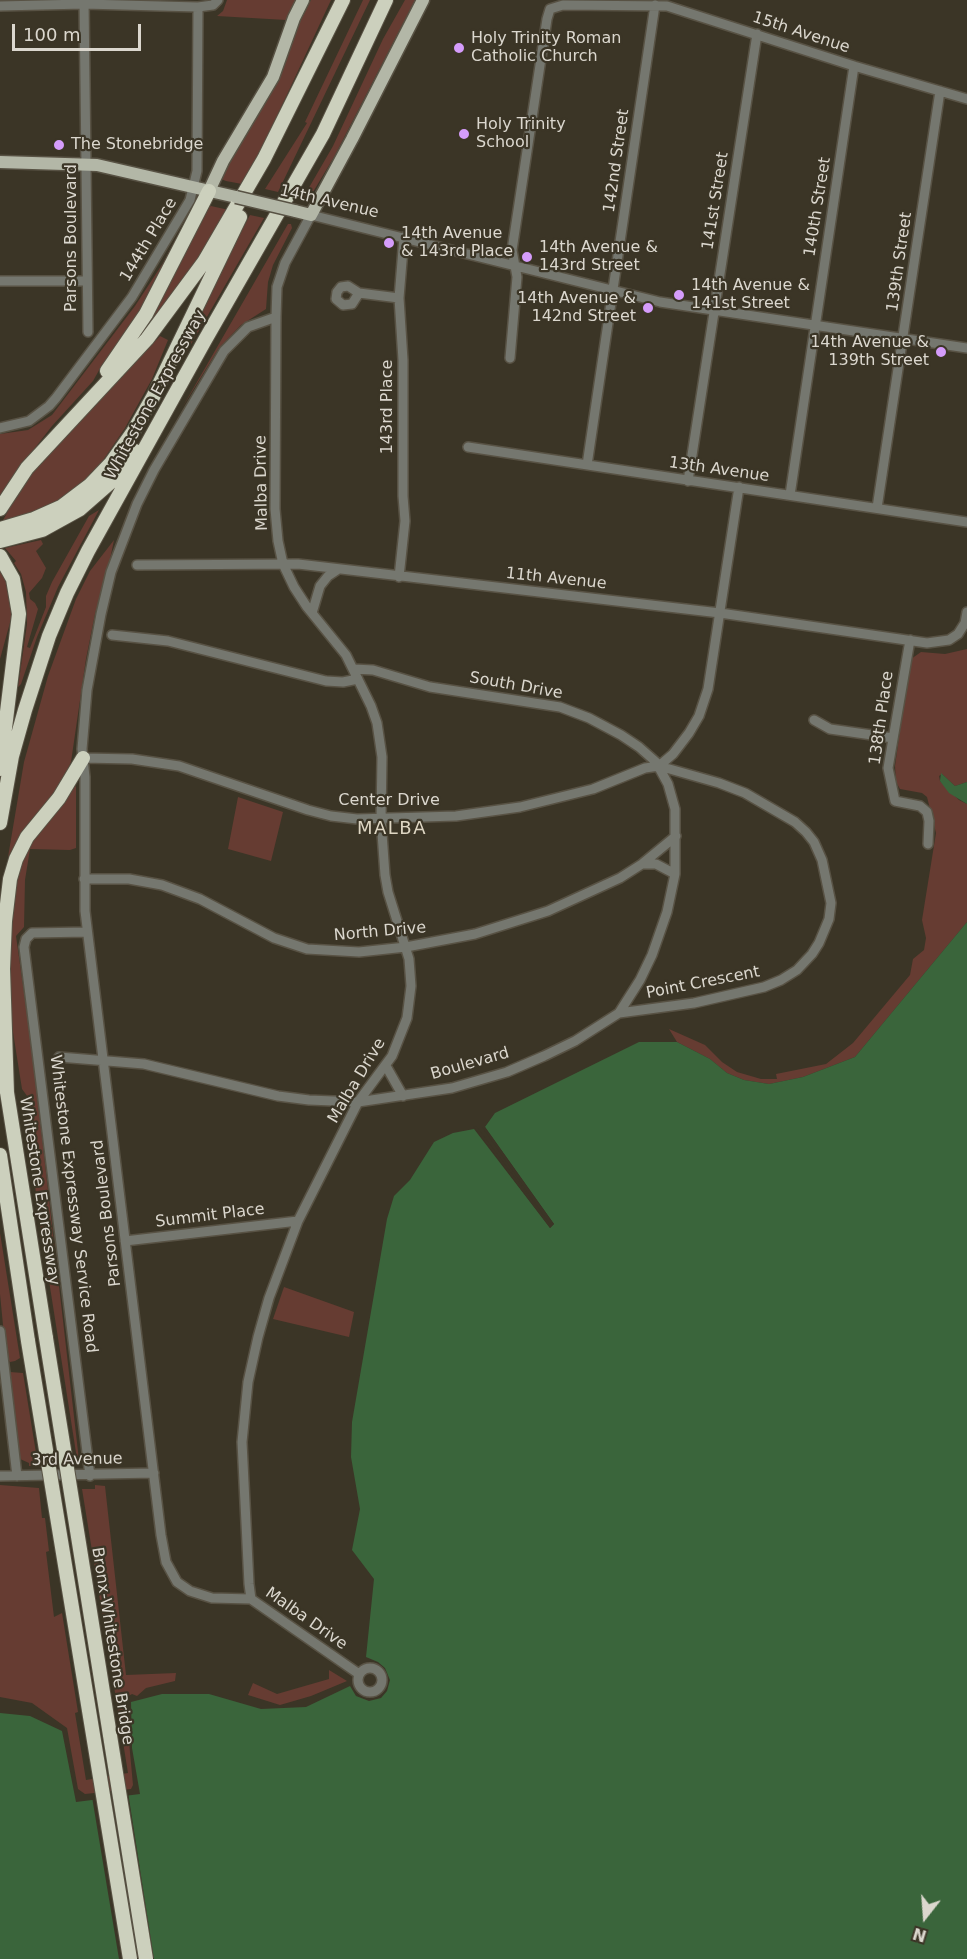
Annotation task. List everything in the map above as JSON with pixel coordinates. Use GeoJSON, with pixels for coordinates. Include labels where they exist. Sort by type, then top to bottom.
{"type":"FeatureCollection","features":[{"type":"Feature","properties":{"kind":"highway","name":"Whitestone Expressway"},"geometry":{"type":"LineString","coordinates":[[0,509],[17,481],[42,451],[135,352],[165,316],[204,262],[256,172],[343,0]]}},
{"type":"Feature","properties":{"kind":"highway","name":"Whitestone Expressway"},"geometry":{"type":"LineString","coordinates":[[0,823],[9,771],[24,711],[61,607],[88,551],[319,141],[386,2]]}},
{"type":"Feature","properties":{"kind":"highway"},"geometry":{"type":"LineString","coordinates":[[0,529],[34,519],[61,507],[90,486],[111,463],[138,424],[158,388],[237,226],[256,172]]}},
{"type":"Feature","properties":{"kind":"highway"},"geometry":{"type":"LineString","coordinates":[[42,451],[136,332],[175,261],[209,191]]}},
{"type":"Feature","properties":{"kind":"highway"},"geometry":{"type":"LineString","coordinates":[[0,541],[25,536],[53,525],[80,509],[102,491],[134,453],[205,340]]}},
{"type":"Feature","properties":{"kind":"highway"},"geometry":{"type":"LineString","coordinates":[[0,556],[13,579],[19,614],[0,769]]}},
{"type":"Feature","properties":{"kind":"highway"},"geometry":{"type":"LineString","coordinates":[[7,1093],[3,959],[10,879],[25,841],[59,798],[83,758]]}},
{"type":"Feature","properties":{"kind":"highway","name":"Whitestone Expressway"},"geometry":{"type":"LineString","coordinates":[[0,1049],[46,1338]]}},
{"type":"Feature","properties":{"kind":"highway","name":"Whitestone Expressway"},"geometry":{"type":"LineString","coordinates":[[0,1155],[28,1341]]}},
{"type":"Feature","properties":{"kind":"highway","name":"Bronx-Whitestone Bridge"},"geometry":{"type":"LineString","coordinates":[[46,1338],[146,1959]]}},
{"type":"Feature","properties":{"kind":"highway","name":"Bronx-Whitestone Bridge"},"geometry":{"type":"LineString","coordinates":[[28,1341],[130,1959]]}},
{"type":"Feature","properties":{"kind":"main road"},"geometry":{"type":"LineString","coordinates":[[209,191],[223,161],[273,77],[294,18],[303,0]]}},
{"type":"Feature","properties":{"kind":"main road"},"geometry":{"type":"LineString","coordinates":[[311,215],[423,0]]}},
{"type":"Feature","properties":{"kind":"main road","name":"14th Avenue"},"geometry":{"type":"LineString","coordinates":[[0,162],[87,164],[311,215]]}},
{"type":"Feature","properties":{"kind":"street"},"geometry":{"type":"LineString","coordinates":[[0,6],[84,2],[198,7],[217,2]]}},
{"type":"Feature","properties":{"kind":"street","name":"Parsons Boulevard"},"geometry":{"type":"LineString","coordinates":[[84,2],[87,332]]}},
{"type":"Feature","properties":{"kind":"street","name":"15th Avenue"},"geometry":{"type":"LineString","coordinates":[[515,265],[512,250],[547,19],[552,9],[563,5],[667,6],[854,66],[967,99]]}},
{"type":"Feature","properties":{"kind":"street","name":"142nd Street"},"geometry":{"type":"LineString","coordinates":[[586,465],[655,5]]}},
{"type":"Feature","properties":{"kind":"street","name":"144th Place"},"geometry":{"type":"LineString","coordinates":[[0,428],[28,421],[44,411],[56,398],[139,288],[190,200],[198,171],[198,7]]}},
{"type":"Feature","properties":{"kind":"street","name":"141st Street"},"geometry":{"type":"LineString","coordinates":[[688,481],[757,34]]}},
{"type":"Feature","properties":{"kind":"street","name":"140th Street"},"geometry":{"type":"LineString","coordinates":[[790,495],[854,66]]}},
{"type":"Feature","properties":{"kind":"street","name":"139th Street"},"geometry":{"type":"LineString","coordinates":[[877,508],[940,91]]}},
{"type":"Feature","properties":{"kind":"street","name":"14th Avenue"},"geometry":{"type":"LineString","coordinates":[[311,215],[660,302],[967,348]]}},
{"type":"Feature","properties":{"kind":"street"},"geometry":{"type":"LineString","coordinates":[[83,758],[87,690],[94,644],[111,572],[128,523],[154,470],[220,357],[233,340],[248,327],[276,317],[277,287],[282,269],[311,215]]}},
{"type":"Feature","properties":{"kind":"street","name":"143rd Place"},"geometry":{"type":"LineString","coordinates":[[399,577],[405,521],[403,360],[399,298],[404,237]]}},
{"type":"Feature","properties":{"kind":"street"},"geometry":{"type":"LineString","coordinates":[[510,358],[517,277],[515,265]]}},
{"type":"Feature","properties":{"kind":"street"},"geometry":{"type":"LineString","coordinates":[[0,281],[87,281]]}},
{"type":"Feature","properties":{"kind":"street"},"geometry":{"type":"LineString","coordinates":[[359,293],[399,298]]}},
{"type":"Feature","properties":{"kind":"street","name":"Malba Drive"},"geometry":{"type":"LineString","coordinates":[[276,317],[275,509],[278,541],[284,564],[294,587],[342,649],[371,706],[380,739],[383,778],[382,850],[388,892],[406,947],[411,971],[407,1018],[392,1056],[358,1102],[297,1221],[269,1298],[258,1337],[245,1407],[242,1454],[249,1584],[251,1599],[359,1674]]}},
{"type":"Feature","properties":{"kind":"street","name":"13th Avenue"},"geometry":{"type":"LineString","coordinates":[[468,447],[967,522]]}},
{"type":"Feature","properties":{"kind":"street"},"geometry":{"type":"LineString","coordinates":[[660,766],[682,743],[696,722],[705,702],[711,678],[739,487]]}},
{"type":"Feature","properties":{"kind":"street","name":"11th Avenue"},"geometry":{"type":"LineString","coordinates":[[137,565],[298,564],[720,613],[927,643],[944,641],[964,631]]}},
{"type":"Feature","properties":{"kind":"street"},"geometry":{"type":"LineString","coordinates":[[312,613],[320,586],[337,570]]}},
{"type":"Feature","properties":{"kind":"street"},"geometry":{"type":"LineString","coordinates":[[964,631],[967,612]]}},
{"type":"Feature","properties":{"kind":"street"},"geometry":{"type":"LineString","coordinates":[[112,635],[168,641],[326,681],[343,682],[358,679]]}},
{"type":"Feature","properties":{"kind":"street","name":"138th Place"},"geometry":{"type":"LineString","coordinates":[[910,640],[888,768],[895,801],[920,806],[927,812],[928,844]]}},
{"type":"Feature","properties":{"kind":"street","name":"South Drive"},"geometry":{"type":"LineString","coordinates":[[354,669],[373,670],[430,687],[560,707],[588,718],[628,739],[660,766]]}},
{"type":"Feature","properties":{"kind":"street"},"geometry":{"type":"LineString","coordinates":[[814,720],[830,729],[893,738]]}},
{"type":"Feature","properties":{"kind":"street","name":"Parsons Boulevard"},"geometry":{"type":"LineString","coordinates":[[83,758],[87,932],[166,1562],[177,1582],[200,1595],[212,1598],[251,1599]]}},
{"type":"Feature","properties":{"kind":"street","name":"Center Drive"},"geometry":{"type":"LineString","coordinates":[[83,758],[132,759],[179,766],[316,812],[346,818],[381,819],[456,816],[520,807],[585,791],[611,783],[645,768],[660,766]]}},
{"type":"Feature","properties":{"kind":"street","name":"Boulevard"},"geometry":{"type":"LineString","coordinates":[[59,1057],[104,1059],[154,1066],[278,1096],[358,1102],[452,1088],[507,1072],[544,1056],[574,1041],[619,1013],[640,980],[652,955],[668,912],[675,874],[676,836],[673,798],[660,766]]}},
{"type":"Feature","properties":{"kind":"street","name":"Point Crescent"},"geometry":{"type":"LineString","coordinates":[[619,1013],[719,998],[764,987],[781,980],[797,970],[812,954],[829,919],[830,895],[822,860],[814,842],[795,822],[754,797],[728,786],[660,766]]}},
{"type":"Feature","properties":{"kind":"street","name":"North Drive"},"geometry":{"type":"LineString","coordinates":[[84,879],[129,879],[169,886],[200,899],[274,938],[307,949],[359,952],[406,947],[475,934],[548,911],[598,889],[642,864],[676,836]]}},
{"type":"Feature","properties":{"kind":"street"},"geometry":{"type":"LineString","coordinates":[[642,864],[656,864],[675,874]]}},
{"type":"Feature","properties":{"kind":"street","name":"Whitestone Expressway Service Road"},"geometry":{"type":"LineString","coordinates":[[87,932],[35,932],[27,937],[24,951],[90,1476]]}},
{"type":"Feature","properties":{"kind":"street"},"geometry":{"type":"LineString","coordinates":[[386,1066],[403,1096]]}},
{"type":"Feature","properties":{"kind":"street","name":"Summit Place"},"geometry":{"type":"LineString","coordinates":[[125,1241],[297,1221]]}},
{"type":"Feature","properties":{"kind":"street"},"geometry":{"type":"LineString","coordinates":[[0,1331],[17,1476]]}},
{"type":"Feature","properties":{"kind":"street","name":"3rd Avenue"},"geometry":{"type":"LineString","coordinates":[[0,1476],[154,1473]]}},
{"type":"Feature","properties":{"kind":"shaded area"},"geometry":{"type":"Polygon","coordinates":[[[227,0],[296,0],[286,20],[217,16],[223,11],[227,0]]]}},
{"type":"Feature","properties":{"kind":"shaded area"},"geometry":{"type":"Polygon","coordinates":[[[311,0],[331,0],[257,159],[242,184],[221,179],[311,0]]]}},
{"type":"Feature","properties":{"kind":"shaded area"},"geometry":{"type":"Polygon","coordinates":[[[363,0],[370,0],[278,192],[265,189],[307,123],[305,122],[363,0]]]}},
{"type":"Feature","properties":{"kind":"shaded area"},"geometry":{"type":"Polygon","coordinates":[[[405,0],[415,0],[334,157],[310,197],[303,198],[333,146],[383,39],[405,0]]]}},
{"type":"Feature","properties":{"kind":"shaded area"},"geometry":{"type":"Polygon","coordinates":[[[193,206],[137,320],[106,365],[102,365],[93,381],[52,426],[17,471],[0,498],[0,434],[28,430],[52,415],[135,306],[163,263],[193,206]]]}},
{"type":"Feature","properties":{"kind":"shaded area"},"geometry":{"type":"Polygon","coordinates":[[[211,206],[229,210],[207,251],[151,329],[146,327],[188,244],[211,206]]]}},
{"type":"Feature","properties":{"kind":"shaded area"},"geometry":{"type":"Polygon","coordinates":[[[250,215],[264,218],[182,360],[178,358],[250,215]]]}},
{"type":"Feature","properties":{"kind":"shaded area"},"geometry":{"type":"Polygon","coordinates":[[[288,224],[291,224],[292,228],[273,265],[268,282],[266,309],[241,325],[219,348],[182,408],[288,224]]]}},
{"type":"Feature","properties":{"kind":"shaded area"},"geometry":{"type":"Polygon","coordinates":[[[160,336],[168,340],[152,379],[125,428],[93,475],[61,503],[1,524],[18,488],[160,336]]]}},
{"type":"Feature","properties":{"kind":"shaded area"},"geometry":{"type":"Polygon","coordinates":[[[99,510],[58,587],[18,687],[27,624],[26,592],[21,574],[14,563],[16,561],[5,548],[41,540],[43,544],[36,551],[46,568],[42,578],[29,593],[30,599],[38,609],[27,647],[30,648],[46,607],[46,596],[52,582],[89,516],[99,510]]]}},
{"type":"Feature","properties":{"kind":"shaded area"},"geometry":{"type":"Polygon","coordinates":[[[114,540],[86,659],[71,762],[58,791],[31,820],[8,857],[24,762],[48,676],[76,599],[90,571],[114,540]]]}},
{"type":"Feature","properties":{"kind":"shaded area"},"geometry":{"type":"Polygon","coordinates":[[[0,565],[6,574],[14,608],[0,659],[0,565]]]}},
{"type":"Feature","properties":{"kind":"shaded area"},"geometry":{"type":"Polygon","coordinates":[[[967,649],[967,782],[955,786],[942,774],[939,776],[940,781],[959,800],[967,804],[967,922],[855,1057],[803,1077],[769,1084],[744,1080],[727,1073],[710,1059],[677,1042],[669,1029],[705,1045],[722,1062],[737,1072],[761,1079],[777,1079],[776,1074],[826,1064],[853,1043],[910,975],[913,959],[924,950],[926,938],[922,920],[936,833],[927,797],[922,793],[900,789],[896,782],[895,766],[909,666],[911,659],[921,652],[945,654],[967,649]]]}},
{"type":"Feature","properties":{"kind":"shaded area"},"geometry":{"type":"Polygon","coordinates":[[[941,773],[955,786],[967,782],[967,804],[949,793],[940,781],[941,773]]]}},
{"type":"Feature","properties":{"kind":"shaded area"},"geometry":{"type":"Polygon","coordinates":[[[75,785],[76,848],[70,850],[30,849],[25,880],[24,927],[16,936],[31,1042],[79,1460],[76,1464],[29,1466],[29,1463],[20,1459],[10,1372],[23,1373],[37,1459],[77,1459],[39,1217],[28,1131],[30,1100],[22,1089],[9,1007],[9,922],[20,863],[32,839],[75,785]]]}},
{"type":"Feature","properties":{"kind":"shaded area"},"geometry":{"type":"Polygon","coordinates":[[[238,797],[283,812],[271,861],[228,849],[238,797]]]}},
{"type":"Feature","properties":{"kind":"shaded area"},"geometry":{"type":"Polygon","coordinates":[[[967,922],[967,1959],[0,1959],[0,1713],[30,1716],[62,1731],[76,1802],[140,1794],[132,1748],[131,1702],[162,1694],[209,1694],[261,1709],[306,1707],[350,1686],[356,1696],[369,1701],[381,1698],[387,1691],[390,1680],[385,1668],[366,1657],[374,1579],[352,1550],[360,1509],[351,1457],[352,1422],[387,1219],[394,1196],[410,1180],[434,1142],[453,1133],[474,1129],[550,1228],[554,1224],[485,1127],[495,1113],[639,1042],[677,1042],[710,1059],[727,1073],[744,1080],[769,1084],[803,1077],[855,1057],[967,922]]]}},
{"type":"Feature","properties":{"kind":"shaded area"},"geometry":{"type":"Polygon","coordinates":[[[0,1233],[20,1358],[10,1362],[6,1356],[0,1294],[0,1233]]]}},
{"type":"Feature","properties":{"kind":"shaded area"},"geometry":{"type":"Polygon","coordinates":[[[284,1287],[354,1312],[349,1337],[273,1319],[284,1287]]]}},
{"type":"Feature","properties":{"kind":"shaded area"},"geometry":{"type":"Polygon","coordinates":[[[0,1485],[39,1488],[49,1551],[46,1552],[54,1617],[62,1613],[86,1780],[128,1773],[82,1489],[95,1489],[95,1485],[105,1486],[126,1675],[176,1673],[175,1681],[146,1688],[137,1696],[132,1694],[125,1698],[133,1785],[131,1789],[85,1794],[78,1789],[67,1728],[32,1703],[0,1697],[0,1485]]]}},
{"type":"Feature","properties":{"kind":"shaded area"},"geometry":{"type":"Polygon","coordinates":[[[329,1670],[347,1681],[311,1696],[280,1705],[248,1695],[253,1683],[277,1694],[329,1679],[329,1670]]]}},
{"type":"Feature","properties":{"kind":"pier"},"geometry":{"type":"Polygon","coordinates":[[[473,1126],[477,1127],[550,1224],[482,1127],[485,1127],[554,1224],[550,1228],[473,1126]]]}},
{"type":"Feature","properties":{"kind":"pier"},"geometry":{"type":"Polygon","coordinates":[[[128,1792],[154,1959],[119,1959],[92,1797],[128,1792]]]}},
{"type":"Feature","properties":{"kind":"place","name":"Holy Trinity Roman Catholic Church"},"geometry":{"type":"Point","coordinates":[459,48]}},
{"type":"Feature","properties":{"kind":"place","name":"Holy Trinity School"},"geometry":{"type":"Point","coordinates":[464,134]}},
{"type":"Feature","properties":{"kind":"place","name":"The Stonebridge"},"geometry":{"type":"Point","coordinates":[59,145]}},
{"type":"Feature","properties":{"kind":"place","name":"14th Avenue & 143rd Place"},"geometry":{"type":"Point","coordinates":[389,243]}},
{"type":"Feature","properties":{"kind":"place","name":"14th Avenue & 143rd Street"},"geometry":{"type":"Point","coordinates":[527,257]}},
{"type":"Feature","properties":{"kind":"place","name":"14th Avenue & 141st Street"},"geometry":{"type":"Point","coordinates":[679,295]}},
{"type":"Feature","properties":{"kind":"place","name":"14th Avenue & 142nd Street"},"geometry":{"type":"Point","coordinates":[648,308]}},
{"type":"Feature","properties":{"kind":"place","name":"14th Avenue & 139th Street"},"geometry":{"type":"Point","coordinates":[941,352]}},
{"type":"Feature","properties":{"kind":"district","name":"MALBA"},"geometry":{"type":"Point","coordinates":[392,829]}}]}
